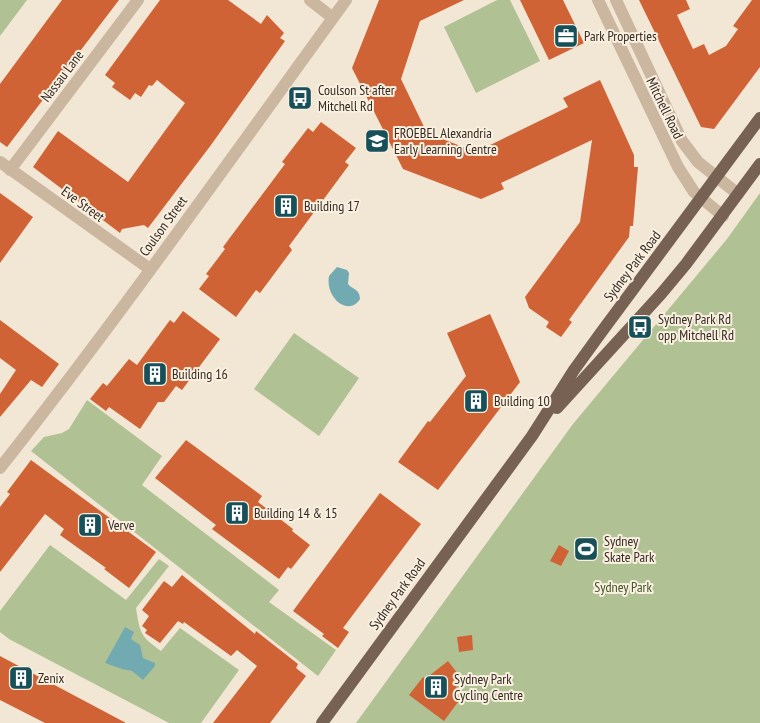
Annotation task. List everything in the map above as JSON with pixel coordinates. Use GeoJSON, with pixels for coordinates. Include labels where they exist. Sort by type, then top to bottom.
{"type":"FeatureCollection","features":[{"type":"Feature","properties":{"kind":"main road","name":"Sydney Park Road"},"geometry":{"type":"LineString","coordinates":[[322,723],[532,436],[589,348],[760,118]]}},
{"type":"Feature","properties":{"kind":"main road","name":"Sydney Park Road"},"geometry":{"type":"LineString","coordinates":[[532,436],[662,294],[723,216],[760,164]]}},
{"type":"Feature","properties":{"kind":"street","name":"Nassau Lane"},"geometry":{"type":"LineString","coordinates":[[5,166],[138,0]]}},
{"type":"Feature","properties":{"kind":"street"},"geometry":{"type":"LineString","coordinates":[[310,0],[333,18]]}},
{"type":"Feature","properties":{"kind":"street","name":"Coulson Street"},"geometry":{"type":"LineString","coordinates":[[0,468],[150,269],[346,0]]}},
{"type":"Feature","properties":{"kind":"street","name":"Mitchell Road"},"geometry":{"type":"LineString","coordinates":[[598,0],[678,167],[692,190],[723,216]]}},
{"type":"Feature","properties":{"kind":"street","name":"Mitchell Road"},"geometry":{"type":"LineString","coordinates":[[616,0],[682,141],[698,162],[738,194]]}},
{"type":"Feature","properties":{"kind":"street","name":"Eve Street"},"geometry":{"type":"LineString","coordinates":[[5,166],[150,269]]}},
{"type":"Feature","properties":{"kind":"green space"},"geometry":{"type":"Polygon","coordinates":[[[0,0],[27,0],[0,36],[0,0]]]}},
{"type":"Feature","properties":{"kind":"green space"},"geometry":{"type":"Polygon","coordinates":[[[497,0],[510,0],[540,61],[476,93],[444,27],[497,0]]]}},
{"type":"Feature","properties":{"kind":"green space","name":"Sydney Park"},"geometry":{"type":"Polygon","coordinates":[[[760,193],[760,723],[356,723],[573,424],[727,239],[760,193]]]}},
{"type":"Feature","properties":{"kind":"green space"},"geometry":{"type":"Polygon","coordinates":[[[294,333],[359,378],[319,436],[254,389],[294,333]]]}},
{"type":"Feature","properties":{"kind":"green space"},"geometry":{"type":"Polygon","coordinates":[[[87,400],[162,456],[142,485],[279,590],[269,602],[336,650],[318,676],[31,451],[44,437],[62,433],[69,429],[87,400]]]}},
{"type":"Feature","properties":{"kind":"green space"},"geometry":{"type":"Polygon","coordinates":[[[50,545],[126,600],[159,559],[169,566],[136,608],[142,633],[161,651],[180,628],[239,670],[201,723],[169,723],[9,639],[0,632],[0,611],[50,545]]]}},
{"type":"Feature","properties":{"kind":"water"},"geometry":{"type":"Polygon","coordinates":[[[337,267],[347,270],[349,273],[348,284],[358,291],[360,299],[355,304],[350,306],[344,305],[334,298],[329,284],[329,276],[337,267]]]}},
{"type":"Feature","properties":{"kind":"water"},"geometry":{"type":"Polygon","coordinates":[[[125,627],[134,632],[131,639],[140,645],[143,658],[155,663],[155,666],[143,680],[132,671],[105,663],[125,627]]]}},
{"type":"Feature","properties":{"kind":"building"},"geometry":{"type":"Polygon","coordinates":[[[62,0],[119,0],[7,147],[0,142],[0,84],[62,0]]]}},
{"type":"Feature","properties":{"kind":"building"},"geometry":{"type":"Polygon","coordinates":[[[160,0],[228,0],[261,24],[267,15],[284,33],[280,38],[285,41],[211,145],[148,228],[144,225],[122,229],[120,233],[33,167],[58,131],[128,182],[185,103],[157,80],[152,86],[149,85],[141,97],[135,93],[130,100],[112,87],[115,83],[105,75],[160,0]]]}},
{"type":"Feature","properties":{"kind":"building"},"geometry":{"type":"Polygon","coordinates":[[[379,0],[464,0],[420,21],[401,79],[427,133],[476,152],[568,107],[563,98],[600,80],[634,155],[634,167],[638,167],[633,226],[630,226],[629,237],[569,320],[572,322],[561,337],[546,327],[549,322],[529,308],[525,297],[580,222],[592,140],[501,183],[504,189],[481,199],[403,169],[352,68],[379,0]]]}},
{"type":"Feature","properties":{"kind":"building"},"geometry":{"type":"Polygon","coordinates":[[[520,0],[563,0],[584,43],[549,60],[520,0]]]}},
{"type":"Feature","properties":{"kind":"building"},"geometry":{"type":"Polygon","coordinates":[[[639,0],[686,0],[690,9],[677,15],[693,49],[704,44],[709,55],[726,46],[738,29],[733,26],[752,0],[760,0],[760,67],[714,129],[701,127],[639,0]]]}},
{"type":"Feature","properties":{"kind":"building","name":"Building 17"},"geometry":{"type":"Polygon","coordinates":[[[321,122],[356,148],[345,162],[349,165],[289,246],[292,250],[260,293],[256,290],[236,317],[199,289],[209,276],[206,274],[225,249],[223,247],[285,164],[282,162],[308,128],[313,132],[321,122]]]}},
{"type":"Feature","properties":{"kind":"building"},"geometry":{"type":"Polygon","coordinates":[[[0,193],[33,217],[0,263],[0,193]]]}},
{"type":"Feature","properties":{"kind":"building","name":"Building 16"},"geometry":{"type":"Polygon","coordinates":[[[183,311],[220,339],[182,390],[176,386],[164,402],[158,402],[140,429],[109,407],[106,411],[90,399],[103,383],[107,386],[129,359],[137,365],[170,320],[174,323],[183,311]]]}},
{"type":"Feature","properties":{"kind":"building","name":"Building 10"},"geometry":{"type":"Polygon","coordinates":[[[490,314],[520,382],[438,490],[398,462],[428,421],[430,422],[466,376],[447,333],[490,314]]]}},
{"type":"Feature","properties":{"kind":"building"},"geometry":{"type":"Polygon","coordinates":[[[0,320],[59,364],[42,387],[31,380],[0,417],[0,394],[16,370],[0,358],[0,320]]]}},
{"type":"Feature","properties":{"kind":"building","name":"Building 14 & 15"},"geometry":{"type":"Polygon","coordinates":[[[186,440],[262,496],[258,502],[310,545],[291,569],[288,567],[279,579],[212,529],[216,525],[155,478],[186,440]]]}},
{"type":"Feature","properties":{"kind":"building","name":"Verve"},"geometry":{"type":"Polygon","coordinates":[[[31,460],[156,552],[129,588],[104,569],[106,568],[60,535],[64,529],[45,514],[0,572],[0,507],[10,494],[7,492],[31,460]]]}},
{"type":"Feature","properties":{"kind":"building"},"geometry":{"type":"Polygon","coordinates":[[[380,493],[421,524],[343,628],[349,632],[338,648],[322,636],[324,634],[293,611],[380,493]]]}},
{"type":"Feature","properties":{"kind":"building"},"geometry":{"type":"Polygon","coordinates":[[[559,545],[569,551],[561,566],[550,561],[559,545]]]}},
{"type":"Feature","properties":{"kind":"building"},"geometry":{"type":"Polygon","coordinates":[[[182,575],[255,634],[256,631],[298,664],[296,668],[306,676],[270,723],[213,723],[257,666],[237,650],[231,656],[184,622],[183,624],[178,621],[160,643],[145,633],[147,630],[142,626],[149,616],[142,610],[164,581],[172,587],[182,575]]]}},
{"type":"Feature","properties":{"kind":"building"},"geometry":{"type":"Polygon","coordinates":[[[472,635],[473,650],[459,652],[457,637],[472,635]]]}},
{"type":"Feature","properties":{"kind":"building","name":"Zenix"},"geometry":{"type":"Polygon","coordinates":[[[0,656],[126,723],[45,723],[0,700],[0,656]]]}},
{"type":"Feature","properties":{"kind":"building","name":"Sydney Park Cycling Centre"},"geometry":{"type":"Polygon","coordinates":[[[448,661],[458,674],[455,699],[458,702],[444,721],[409,695],[423,677],[425,679],[448,661]]]}},
{"type":"Feature","properties":{"kind":"place","name":"Park Properties"},"geometry":{"type":"Point","coordinates":[566,36]}},
{"type":"Feature","properties":{"kind":"place","name":"Coulson St after Mitchell Rd"},"geometry":{"type":"Point","coordinates":[300,98]}},
{"type":"Feature","properties":{"kind":"place","name":"FROEBEL Alexandria Early Learning Centre"},"geometry":{"type":"Point","coordinates":[377,141]}},
{"type":"Feature","properties":{"kind":"place","name":"Building 17"},"geometry":{"type":"Point","coordinates":[286,206]}},
{"type":"Feature","properties":{"kind":"place","name":"Sydney Park Rd opp Mitchell Rd"},"geometry":{"type":"Point","coordinates":[640,327]}},
{"type":"Feature","properties":{"kind":"place","name":"Building 16"},"geometry":{"type":"Point","coordinates":[155,374]}},
{"type":"Feature","properties":{"kind":"place","name":"Building 10"},"geometry":{"type":"Point","coordinates":[476,401]}},
{"type":"Feature","properties":{"kind":"place","name":"Building 14 & 15"},"geometry":{"type":"Point","coordinates":[237,513]}},
{"type":"Feature","properties":{"kind":"place","name":"Verve"},"geometry":{"type":"Point","coordinates":[90,525]}},
{"type":"Feature","properties":{"kind":"place","name":"Sydney Skate Park"},"geometry":{"type":"Point","coordinates":[586,549]}},
{"type":"Feature","properties":{"kind":"place","name":"Zenix"},"geometry":{"type":"Point","coordinates":[21,678]}},
{"type":"Feature","properties":{"kind":"place","name":"Sydney Park Cycling Centre"},"geometry":{"type":"Point","coordinates":[436,687]}}]}
